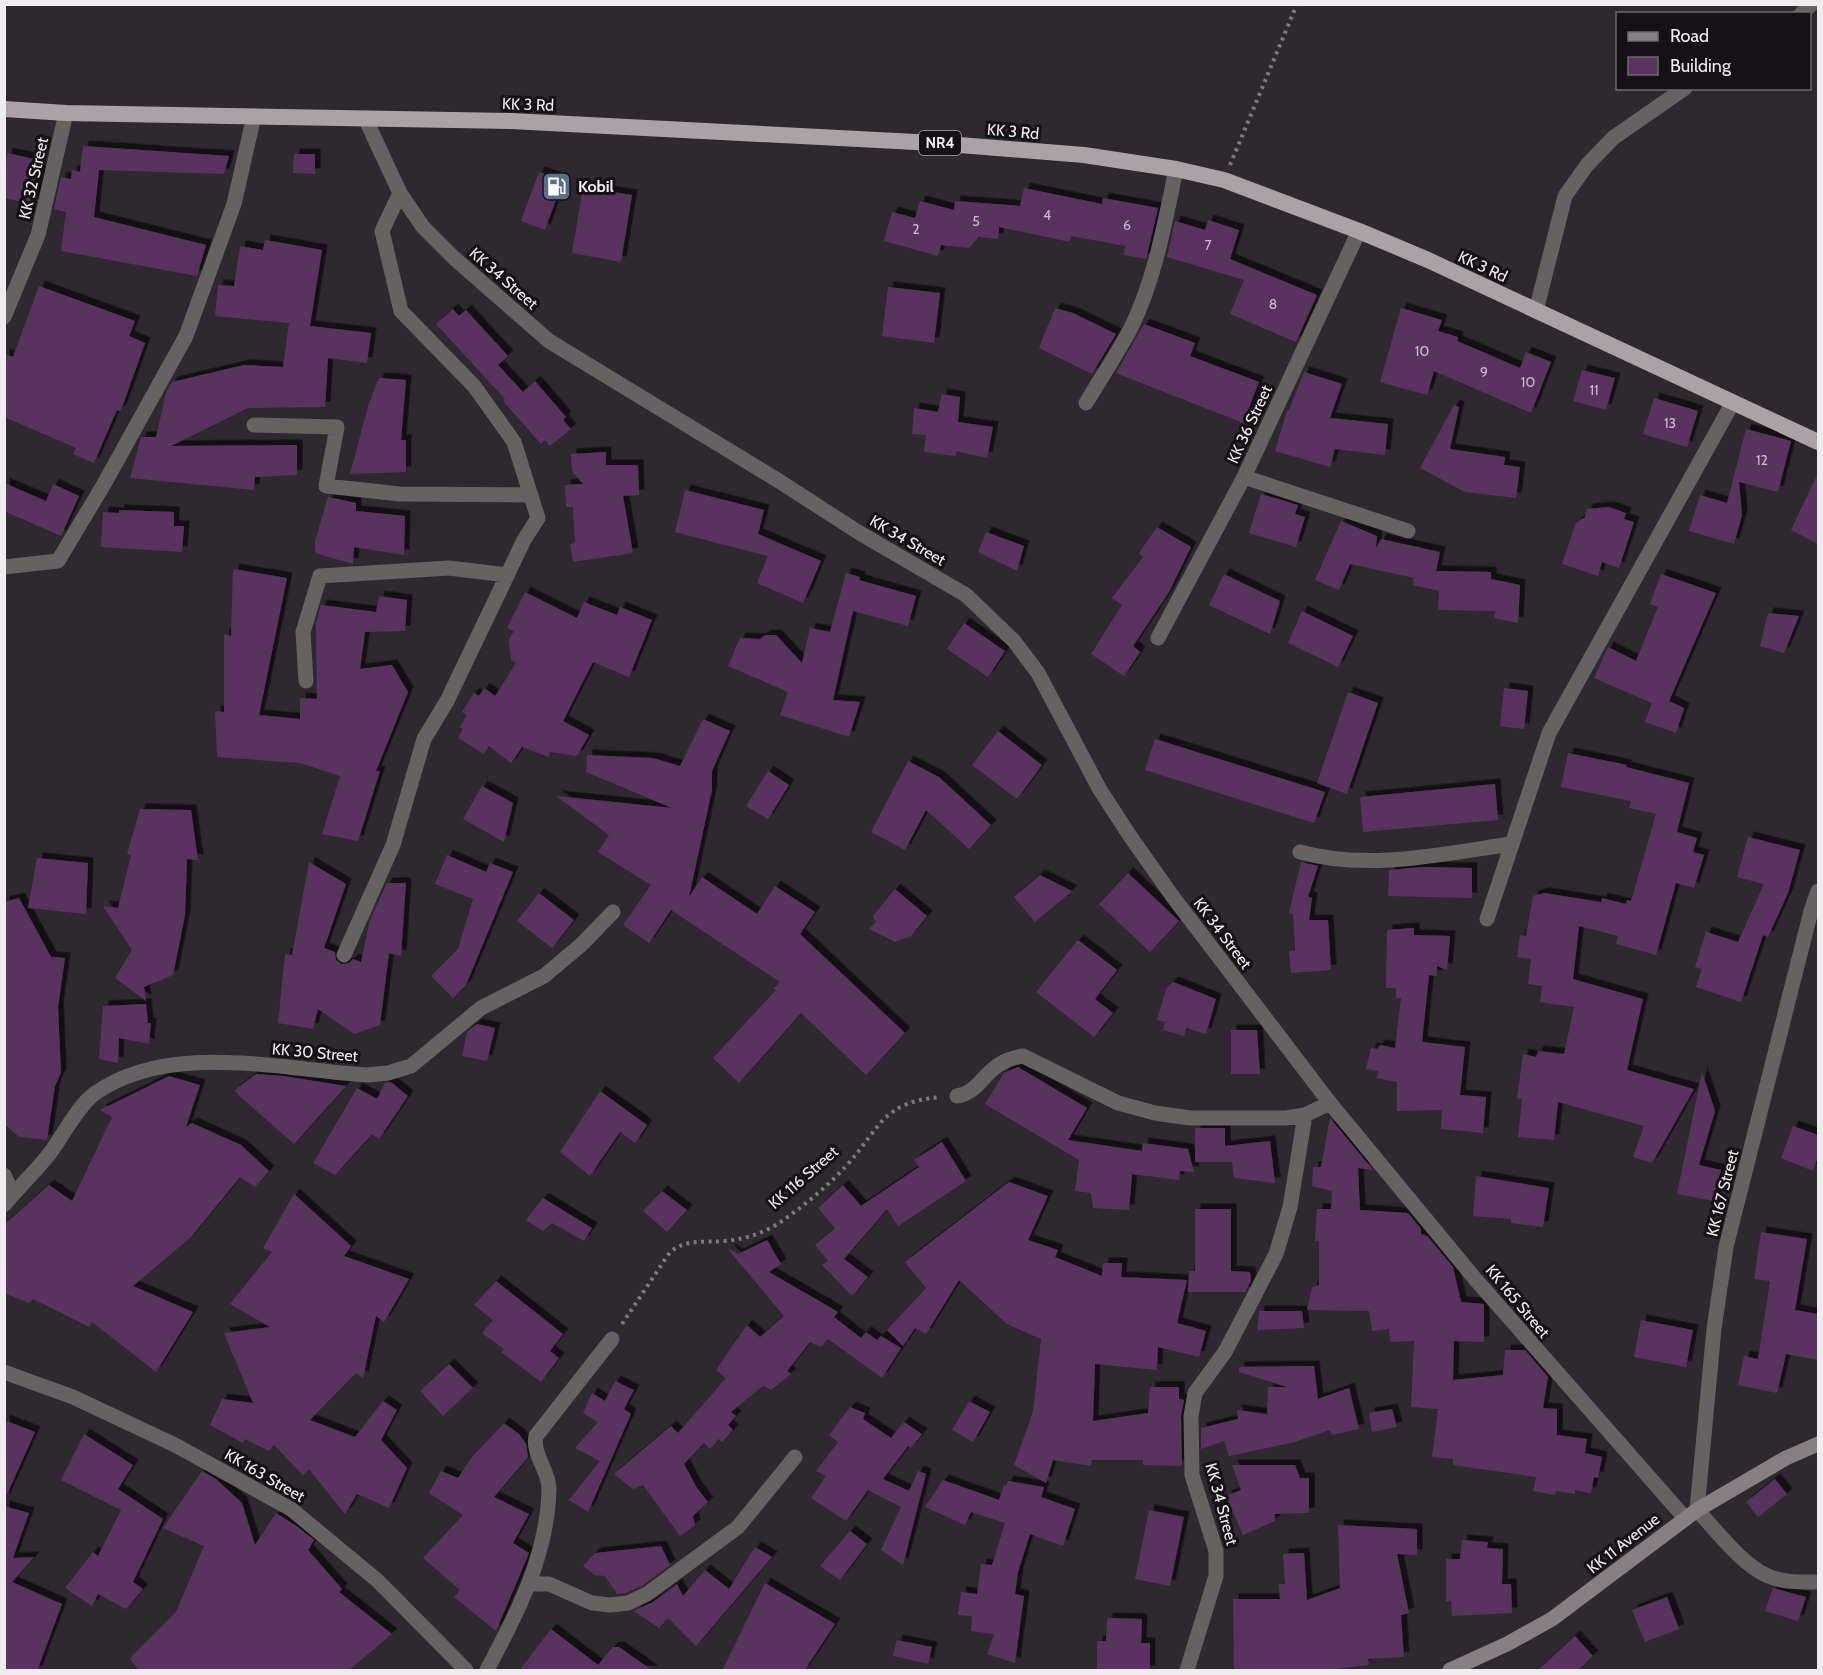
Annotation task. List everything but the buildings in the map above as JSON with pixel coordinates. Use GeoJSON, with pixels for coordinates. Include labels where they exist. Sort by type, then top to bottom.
{"type":"FeatureCollection","features":[{"type":"Feature","properties":{"kind":"highway","name":"KK 3 Rd"},"geometry":{"type":"LineString","coordinates":[[4,110],[511,121],[935,143],[1084,155],[1176,169],[1224,180],[1359,231],[1818,442]]}},
{"type":"Feature","properties":{"kind":"main road","name":"KK 11 Avenue"},"geometry":{"type":"LineString","coordinates":[[1450,1671],[1507,1644],[1552,1619],[1690,1514],[1786,1458],[1818,1444]]}},
{"type":"Feature","properties":{"kind":"street"},"geometry":{"type":"LineString","coordinates":[[1536,311],[1565,196],[1587,165],[1613,138],[1682,90]]}},
{"type":"Feature","properties":{"kind":"street","name":"KK 32 Street"},"geometry":{"type":"LineString","coordinates":[[4,317],[38,235],[66,113]]}},
{"type":"Feature","properties":{"kind":"street"},"geometry":{"type":"LineString","coordinates":[[4,567],[57,561],[110,474],[186,336],[234,204],[254,116]]}},
{"type":"Feature","properties":{"kind":"street","name":"KK 34 Street"},"geometry":{"type":"LineString","coordinates":[[365,118],[400,194],[423,227],[454,258],[549,341],[676,421],[779,481],[858,532],[966,595],[1014,641],[1038,673],[1100,790],[1130,836],[1173,897],[1330,1103]]}},
{"type":"Feature","properties":{"kind":"street"},"geometry":{"type":"LineString","coordinates":[[1086,403],[1131,327],[1164,228],[1176,169]]}},
{"type":"Feature","properties":{"kind":"street"},"geometry":{"type":"LineString","coordinates":[[344,955],[393,845],[424,739],[447,701],[507,575],[538,518],[514,442],[474,386],[401,311],[382,231],[400,194]]}},
{"type":"Feature","properties":{"kind":"street","name":"KK 36 Street"},"geometry":{"type":"LineString","coordinates":[[1359,231],[1245,477],[1408,531]]}},
{"type":"Feature","properties":{"kind":"street"},"geometry":{"type":"LineString","coordinates":[[1487,920],[1510,844],[1549,733],[1732,404]]}},
{"type":"Feature","properties":{"kind":"street"},"geometry":{"type":"LineString","coordinates":[[254,425],[337,427],[326,486],[400,494],[531,495]]}},
{"type":"Feature","properties":{"kind":"street"},"geometry":{"type":"LineString","coordinates":[[1158,638],[1245,477]]}},
{"type":"Feature","properties":{"kind":"street"},"geometry":{"type":"LineString","coordinates":[[306,681],[303,632],[320,576],[449,568],[507,575]]}},
{"type":"Feature","properties":{"kind":"street"},"geometry":{"type":"LineString","coordinates":[[1300,852],[1341,861],[1382,860],[1429,856],[1510,844]]}},
{"type":"Feature","properties":{"kind":"street","name":"KK 167 Street"},"geometry":{"type":"LineString","coordinates":[[1690,1514],[1726,1247],[1811,910],[1818,891]]}},
{"type":"Feature","properties":{"kind":"street","name":"KK 30 Street"},"geometry":{"type":"LineString","coordinates":[[9,1199],[49,1155],[93,1095],[136,1073],[175,1064],[216,1061],[367,1075],[388,1073],[411,1066],[481,1008],[544,976],[581,945],[613,912]]}},
{"type":"Feature","properties":{"kind":"street"},"geometry":{"type":"LineString","coordinates":[[957,1096],[974,1090],[986,1073],[1006,1059],[1023,1056],[1118,1103],[1155,1113],[1190,1118],[1226,1119],[1305,1115],[1330,1103]]}},
{"type":"Feature","properties":{"kind":"street","name":"KK 165 Street"},"geometry":{"type":"LineString","coordinates":[[1330,1103],[1484,1289],[1690,1514],[1756,1570],[1770,1577],[1791,1582],[1818,1582]]}},
{"type":"Feature","properties":{"kind":"street","name":"KK 34 Street"},"geometry":{"type":"LineString","coordinates":[[1187,1671],[1218,1564],[1192,1475],[1191,1416],[1196,1393],[1225,1352],[1276,1254],[1290,1207],[1305,1115]]}},
{"type":"Feature","properties":{"kind":"street","name":"KK 30 Street"},"geometry":{"type":"LineString","coordinates":[[4,1175],[9,1199]]}},
{"type":"Feature","properties":{"kind":"street"},"geometry":{"type":"LineString","coordinates":[[487,1671],[530,1584],[547,1515],[549,1485],[534,1446],[536,1436],[612,1339]]}},
{"type":"Feature","properties":{"kind":"street","name":"KK 163 Street"},"geometry":{"type":"LineString","coordinates":[[4,1372],[73,1397],[175,1445],[291,1509],[378,1581],[466,1671]]}},
{"type":"Feature","properties":{"kind":"street"},"geometry":{"type":"LineString","coordinates":[[530,1584],[549,1584],[592,1603],[610,1605],[628,1603],[647,1594],[738,1527],[795,1457]]}},
{"type":"Feature","properties":{"kind":"path"},"geometry":{"type":"LineString","coordinates":[[1224,180],[1297,4]]}},
{"type":"Feature","properties":{"kind":"path","name":"KK 116 Street"},"geometry":{"type":"LineString","coordinates":[[612,1339],[670,1252],[681,1243],[694,1240],[728,1241],[755,1236],[782,1221],[847,1165],[874,1128],[889,1113],[914,1101],[957,1096]]}},
{"type":"Feature","properties":{"kind":"place","name":"Kobil"},"geometry":{"type":"Point","coordinates":[557,186]}}]}
